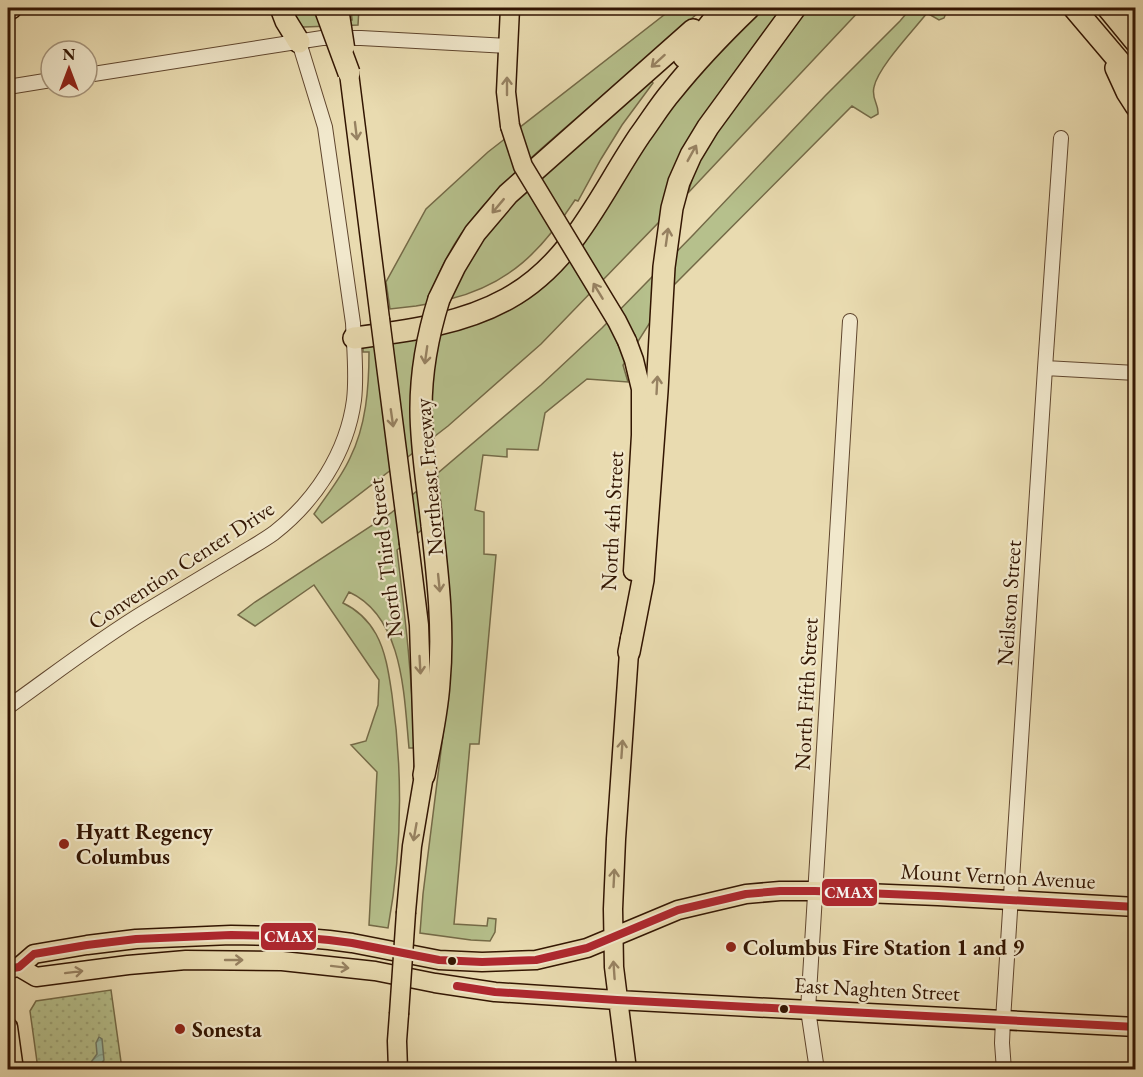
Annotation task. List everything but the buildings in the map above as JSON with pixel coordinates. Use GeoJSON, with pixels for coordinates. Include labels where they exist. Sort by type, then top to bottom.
{"type":"FeatureCollection","features":[{"type":"Feature","properties":{"kind":"highway"},"geometry":{"type":"LineString","coordinates":[[281,8],[299,42]]}},
{"type":"Feature","properties":{"kind":"highway"},"geometry":{"type":"LineString","coordinates":[[325,8],[349,73]]}},
{"type":"Feature","properties":{"kind":"highway","name":"Northeast Freeway"},"geometry":{"type":"LineString","coordinates":[[424,775],[437,707],[441,618],[423,447],[421,403],[430,325],[439,298],[475,233],[508,194],[717,8]]}},
{"type":"Feature","properties":{"kind":"highway"},"geometry":{"type":"LineString","coordinates":[[353,331],[472,302],[516,279],[537,263],[565,233],[649,100],[723,8]]}},
{"type":"Feature","properties":{"kind":"highway"},"geometry":{"type":"LineString","coordinates":[[353,331],[403,331],[449,322],[507,299],[529,285],[572,243],[670,93],[749,8]]}},
{"type":"Feature","properties":{"kind":"highway"},"geometry":{"type":"LineString","coordinates":[[629,652],[643,580],[664,267],[672,208],[679,182],[696,146],[795,8]]}},
{"type":"Feature","properties":{"kind":"highway"},"geometry":{"type":"LineString","coordinates":[[1074,8],[1136,81]]}},
{"type":"Feature","properties":{"kind":"highway"},"geometry":{"type":"LineString","coordinates":[[1108,8],[1136,42]]}},
{"type":"Feature","properties":{"kind":"highway"},"geometry":{"type":"LineString","coordinates":[[1104,43],[1127,92],[1136,105]]}},
{"type":"Feature","properties":{"kind":"main road","name":"North Third Street"},"geometry":{"type":"LineString","coordinates":[[339,8],[419,625],[424,775],[412,846],[406,912],[397,1041],[398,1070]]}},
{"type":"Feature","properties":{"kind":"main road","name":"North 4th Street"},"geometry":{"type":"LineString","coordinates":[[510,8],[506,92],[510,126],[523,166],[617,321],[634,360],[641,389],[641,435],[629,652],[613,888],[614,967],[627,1070]]}},
{"type":"Feature","properties":{"kind":"main road","name":"Mount Vernon Avenue"},"geometry":{"type":"LineString","coordinates":[[13,968],[34,954],[87,945],[136,939],[231,935],[328,940],[439,960],[514,962],[536,960],[587,948],[678,910],[712,901],[780,891],[1136,907]]}},
{"type":"Feature","properties":{"kind":"main road","name":"East Naghten Street"},"geometry":{"type":"LineString","coordinates":[[13,968],[36,977],[186,960],[282,961],[375,971],[495,992],[1136,1027]]}},
{"type":"Feature","properties":{"kind":"main road"},"geometry":{"type":"LineString","coordinates":[[452,985],[456,970],[471,962]]}},
{"type":"Feature","properties":{"kind":"main road"},"geometry":{"type":"LineString","coordinates":[[8,1027],[14,1070]]}},
{"type":"Feature","properties":{"kind":"street"},"geometry":{"type":"LineString","coordinates":[[99,73],[322,38],[508,46]]}},
{"type":"Feature","properties":{"kind":"street","name":"Convention Center Drive"},"geometry":{"type":"LineString","coordinates":[[8,707],[144,612],[272,534],[304,506],[328,472],[340,449],[350,421],[354,399],[353,331],[325,127],[299,42]]}},
{"type":"Feature","properties":{"kind":"street"},"geometry":{"type":"LineString","coordinates":[[8,87],[39,82]]}},
{"type":"Feature","properties":{"kind":"street","name":"Neilston Street"},"geometry":{"type":"LineString","coordinates":[[1004,1070],[1003,1020],[1061,138]]}},
{"type":"Feature","properties":{"kind":"street","name":"North Fifth Street"},"geometry":{"type":"LineString","coordinates":[[817,1070],[808,1010],[850,321]]}},
{"type":"Feature","properties":{"kind":"street"},"geometry":{"type":"LineString","coordinates":[[1045,368],[1136,373]]}},
{"type":"Feature","properties":{"kind":"green space"},"geometry":{"type":"Polygon","coordinates":[[[290,8],[317,8],[321,18],[352,20],[351,8],[359,8],[358,25],[300,26],[297,18],[293,18],[290,8]]]}},
{"type":"Feature","properties":{"kind":"green space"},"geometry":{"type":"Polygon","coordinates":[[[673,8],[704,8],[536,153],[474,216],[442,268],[427,304],[390,309],[386,282],[426,209],[488,152],[673,8]]]}},
{"type":"Feature","properties":{"kind":"green space"},"geometry":{"type":"Polygon","coordinates":[[[760,8],[784,8],[667,193],[659,222],[541,344],[448,426],[322,523],[314,514],[346,465],[363,420],[369,352],[363,352],[363,345],[512,306],[723,44],[760,8]]]}},
{"type":"Feature","properties":{"kind":"green space"},"geometry":{"type":"Polygon","coordinates":[[[808,8],[862,8],[688,193],[696,167],[710,141],[808,8]]]}},
{"type":"Feature","properties":{"kind":"green space"},"geometry":{"type":"Polygon","coordinates":[[[911,8],[948,8],[944,18],[939,20],[927,13],[882,70],[873,91],[878,114],[871,118],[852,106],[673,286],[623,365],[628,382],[587,379],[545,413],[538,450],[507,449],[507,457],[483,455],[475,510],[484,512],[484,554],[496,555],[479,744],[470,744],[454,924],[487,926],[488,918],[496,919],[495,932],[490,941],[420,933],[448,695],[439,516],[397,550],[406,624],[414,748],[409,748],[402,683],[391,639],[381,620],[367,604],[349,592],[343,603],[358,612],[370,624],[385,656],[396,724],[398,753],[399,812],[393,899],[388,928],[369,925],[377,772],[351,745],[366,741],[378,705],[379,680],[314,585],[255,626],[238,615],[391,513],[541,385],[602,328],[911,8]]]}},
{"type":"Feature","properties":{"kind":"green space"},"geometry":{"type":"Polygon","coordinates":[[[649,78],[653,83],[622,125],[578,201],[575,200],[537,249],[523,263],[490,284],[450,299],[469,258],[512,205],[555,161],[649,78]]]}},
{"type":"Feature","properties":{"kind":"green space"},"geometry":{"type":"Polygon","coordinates":[[[111,990],[122,1069],[38,1069],[30,1011],[36,1001],[111,990]]]}},
{"type":"Feature","properties":{"kind":"water"},"geometry":{"type":"Polygon","coordinates":[[[99,1037],[102,1039],[104,1060],[97,1069],[77,1069],[77,1067],[89,1065],[97,1054],[96,1043],[99,1037]]]}},
{"type":"Feature","properties":{"kind":"transit line","name":"CMAX"},"geometry":{"type":"LineString","coordinates":[[8,969],[19,967],[34,954],[87,945],[136,939],[231,935],[329,940],[439,960],[482,962],[536,960],[587,948],[678,910],[746,894],[780,891],[938,896],[1136,907]]}},
{"type":"Feature","properties":{"kind":"transit line","name":"CMAX"},"geometry":{"type":"LineString","coordinates":[[457,986],[495,992],[617,1000],[1136,1027]]}},
{"type":"Feature","properties":{"kind":"place","name":"Hyatt Regency Columbus"},"geometry":{"type":"Point","coordinates":[64,844]}},
{"type":"Feature","properties":{"kind":"place","name":"Columbus Fire Station 1 and 9"},"geometry":{"type":"Point","coordinates":[731,947]}},
{"type":"Feature","properties":{"kind":"place","name":"Sonesta"},"geometry":{"type":"Point","coordinates":[180,1029]}}]}
